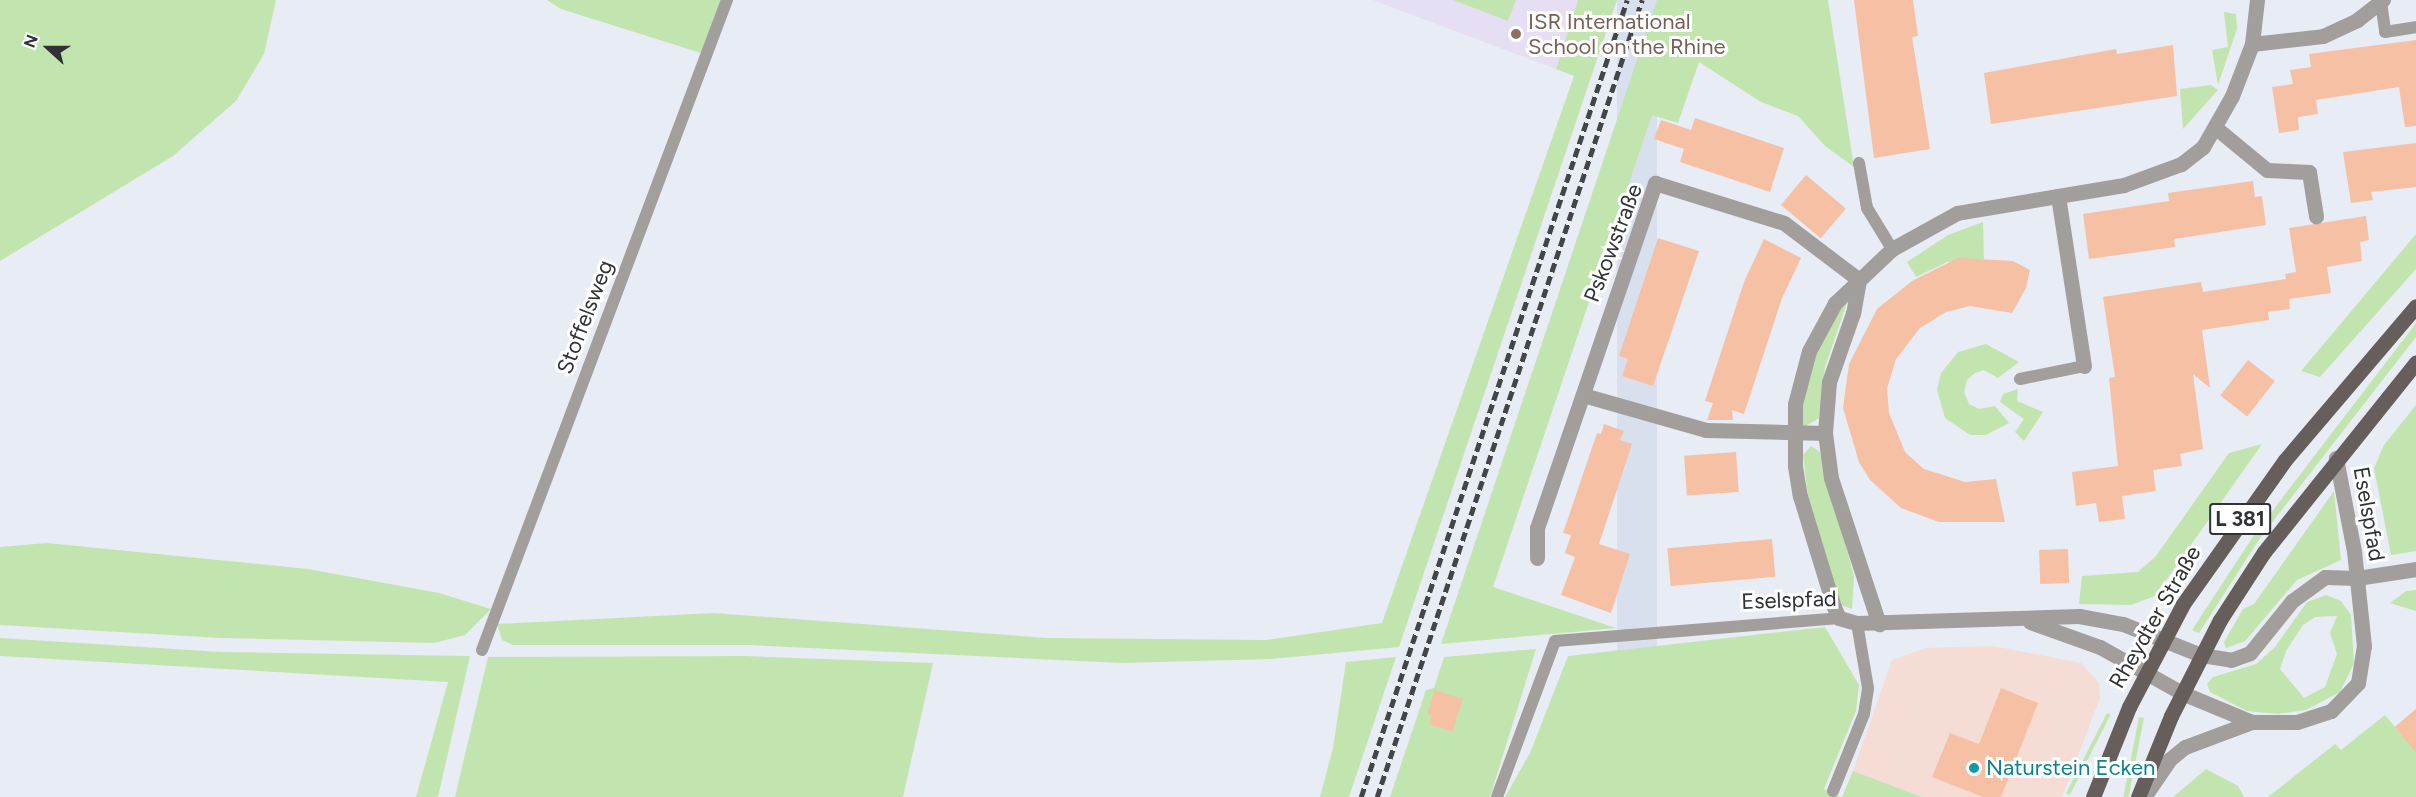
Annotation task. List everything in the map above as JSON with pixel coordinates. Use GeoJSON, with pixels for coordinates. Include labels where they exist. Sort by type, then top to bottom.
{"type":"FeatureCollection","features":[{"type":"Feature","properties":{"kind":"main road","name":"Rheydter Straße"},"geometry":{"type":"LineString","coordinates":[[2093,797],[2146,672],[2163,640],[2252,503],[2416,306]]}},
{"type":"Feature","properties":{"kind":"main road","name":"L 381"},"geometry":{"type":"LineString","coordinates":[[2138,797],[2182,693],[2201,655],[2264,552],[2336,458],[2416,362]]}},
{"type":"Feature","properties":{"kind":"street"},"geometry":{"type":"LineString","coordinates":[[1839,618],[1800,496],[1793,434],[1795,404],[1809,351],[1835,303],[1892,249],[1957,213],[2153,178],[2203,147],[2216,128],[2252,45],[2257,0]]}},
{"type":"Feature","properties":{"kind":"street"},"geometry":{"type":"LineString","coordinates":[[2252,45],[2323,36],[2382,1]]}},
{"type":"Feature","properties":{"kind":"street"},"geometry":{"type":"LineString","coordinates":[[2216,128],[2267,170],[2309,172],[2316,216]]}},
{"type":"Feature","properties":{"kind":"street","name":"Pskowstraße"},"geometry":{"type":"LineString","coordinates":[[1537,558],[1537,528],[1654,183],[1784,223],[1859,280]]}},
{"type":"Feature","properties":{"kind":"street"},"geometry":{"type":"LineString","coordinates":[[2058,196],[2084,366]]}},
{"type":"Feature","properties":{"kind":"street"},"geometry":{"type":"LineString","coordinates":[[1859,280],[1853,313],[1828,382],[1825,433],[1837,498],[1879,624]]}},
{"type":"Feature","properties":{"kind":"street"},"geometry":{"type":"LineString","coordinates":[[1583,395],[1682,426],[1793,434],[1825,433]]}},
{"type":"Feature","properties":{"kind":"street","name":"Eselspfad"},"geometry":{"type":"LineString","coordinates":[[2024,620],[2100,647],[2182,693],[2252,722],[2275,725],[2318,717],[2351,694],[2364,659],[2357,578],[2336,458]]}},
{"type":"Feature","properties":{"kind":"street","name":"Eselspfad"},"geometry":{"type":"LineString","coordinates":[[1839,618],[1857,623],[1879,624],[1962,618],[2024,620],[2079,616],[2123,624],[2201,655],[2231,660],[2244,656],[2266,637],[2292,601],[2308,586],[2325,578],[2357,578],[2416,569]]}},
{"type":"Feature","properties":{"kind":"street","name":"Eselspfad"},"geometry":{"type":"LineString","coordinates":[[2144,797],[2170,759],[2185,747],[2252,722]]}},
{"type":"Feature","properties":{"kind":"lane","name":"Stoffelsweg"},"geometry":{"type":"LineString","coordinates":[[482,650],[727,0]]}},
{"type":"Feature","properties":{"kind":"lane"},"geometry":{"type":"LineString","coordinates":[[2382,1],[2385,32],[2416,27]]}},
{"type":"Feature","properties":{"kind":"lane"},"geometry":{"type":"LineString","coordinates":[[1859,163],[1867,208],[1892,249]]}},
{"type":"Feature","properties":{"kind":"lane"},"geometry":{"type":"LineString","coordinates":[[2020,379],[2084,366]]}},
{"type":"Feature","properties":{"kind":"lane","name":"Eselspfad"},"geometry":{"type":"LineString","coordinates":[[1497,797],[1555,641],[1839,618]]}},
{"type":"Feature","properties":{"kind":"lane"},"geometry":{"type":"LineString","coordinates":[[1833,791],[1864,714],[1868,688],[1857,623]]}},
{"type":"Feature","properties":{"kind":"shaded area","name":"ISR International School on the Rhine"},"geometry":{"type":"Polygon","coordinates":[[[1373,0],[1578,0],[1556,69],[1373,0]]]}},
{"type":"Feature","properties":{"kind":"shaded area"},"geometry":{"type":"Polygon","coordinates":[[[1617,0],[1657,0],[1657,797],[1617,797],[1617,0]]]}},
{"type":"Feature","properties":{"kind":"shaded area"},"geometry":{"type":"Polygon","coordinates":[[[1993,646],[2081,663],[2099,683],[2100,698],[2062,797],[1922,797],[1853,771],[1892,660],[1926,648],[1993,646]]]}},
{"type":"Feature","properties":{"kind":"green space"},"geometry":{"type":"Polygon","coordinates":[[[0,0],[276,0],[264,54],[236,101],[173,156],[0,261],[0,0]]]}},
{"type":"Feature","properties":{"kind":"green space"},"geometry":{"type":"Polygon","coordinates":[[[547,0],[721,0],[701,53],[561,9],[547,0]]]}},
{"type":"Feature","properties":{"kind":"green space"},"geometry":{"type":"Polygon","coordinates":[[[1453,0],[1516,0],[1508,21],[1453,0]]]}},
{"type":"Feature","properties":{"kind":"green space"},"geometry":{"type":"Polygon","coordinates":[[[1578,0],[1617,0],[1399,647],[1271,659],[1121,663],[749,645],[513,645],[502,640],[497,624],[714,613],[1047,638],[1266,640],[1382,623],[1574,76],[1556,69],[1578,0]]]}},
{"type":"Feature","properties":{"kind":"green space"},"geometry":{"type":"Polygon","coordinates":[[[1657,0],[1828,0],[1854,167],[1825,146],[1798,116],[1761,102],[1699,62],[1678,123],[1652,115],[1493,587],[1616,628],[1441,644],[1657,0]]]}},
{"type":"Feature","properties":{"kind":"green space"},"geometry":{"type":"Polygon","coordinates":[[[2224,12],[2236,14],[2237,29],[2218,85],[2212,50],[2228,47],[2224,12]]]}},
{"type":"Feature","properties":{"kind":"green space"},"geometry":{"type":"Polygon","coordinates":[[[2211,85],[2218,90],[2183,129],[2180,89],[2211,85]]]}},
{"type":"Feature","properties":{"kind":"green space"},"geometry":{"type":"Polygon","coordinates":[[[1983,222],[1984,259],[1947,262],[1916,277],[1907,262],[1948,235],[1983,222]]]}},
{"type":"Feature","properties":{"kind":"green space"},"geometry":{"type":"Polygon","coordinates":[[[2416,234],[2416,269],[2320,377],[2301,371],[2416,234]]]}},
{"type":"Feature","properties":{"kind":"green space"},"geometry":{"type":"Polygon","coordinates":[[[1848,300],[1825,367],[1819,418],[1804,427],[1799,424],[1811,363],[1838,309],[1848,300]]]}},
{"type":"Feature","properties":{"kind":"green space"},"geometry":{"type":"Polygon","coordinates":[[[2416,323],[2416,337],[2260,538],[2199,633],[2192,630],[2254,535],[2416,323]]]}},
{"type":"Feature","properties":{"kind":"green space"},"geometry":{"type":"Polygon","coordinates":[[[1986,344],[2019,362],[1998,378],[1984,370],[1975,373],[1967,380],[1964,392],[1969,404],[1979,409],[1995,406],[2009,423],[1986,435],[1970,435],[1945,418],[1937,390],[1941,373],[1958,352],[1986,344]]]}},
{"type":"Feature","properties":{"kind":"green space"},"geometry":{"type":"Polygon","coordinates":[[[2018,389],[2017,401],[2043,412],[2024,441],[2015,432],[2024,419],[2000,402],[2003,394],[2018,389]]]}},
{"type":"Feature","properties":{"kind":"green space"},"geometry":{"type":"Polygon","coordinates":[[[2416,405],[2416,551],[2391,555],[2374,468],[2384,445],[2416,405]]]}},
{"type":"Feature","properties":{"kind":"green space"},"geometry":{"type":"Polygon","coordinates":[[[2262,444],[2155,596],[2131,605],[2079,604],[2082,576],[2138,572],[2156,556],[2229,453],[2262,444]]]}},
{"type":"Feature","properties":{"kind":"green space"},"geometry":{"type":"Polygon","coordinates":[[[1811,446],[1820,452],[1854,576],[1852,609],[1841,605],[1808,496],[1803,455],[1811,446]]]}},
{"type":"Feature","properties":{"kind":"green space"},"geometry":{"type":"Polygon","coordinates":[[[2334,491],[2341,560],[2297,580],[2245,641],[2226,648],[2224,642],[2243,609],[2254,604],[2334,491]]]}},
{"type":"Feature","properties":{"kind":"green space"},"geometry":{"type":"Polygon","coordinates":[[[47,543],[308,569],[439,593],[491,609],[465,635],[434,643],[221,638],[0,625],[0,547],[47,543]]]}},
{"type":"Feature","properties":{"kind":"green space"},"geometry":{"type":"Polygon","coordinates":[[[2416,590],[2416,611],[2390,603],[2406,591],[2416,590]]]}},
{"type":"Feature","properties":{"kind":"green space"},"geometry":{"type":"Polygon","coordinates":[[[2326,595],[2341,601],[2351,615],[2354,663],[2340,692],[2306,710],[2278,714],[2247,711],[2210,692],[2207,684],[2213,677],[2256,664],[2275,647],[2307,602],[2326,595]],[[2337,616],[2315,617],[2303,625],[2286,651],[2280,669],[2304,698],[2325,687],[2337,654],[2330,633],[2337,616]]]}},
{"type":"Feature","properties":{"kind":"green space"},"geometry":{"type":"Polygon","coordinates":[[[1825,627],[1859,685],[1856,711],[1824,789],[1841,797],[1505,797],[1530,753],[1568,656],[1825,627]]]}},
{"type":"Feature","properties":{"kind":"green space"},"geometry":{"type":"Polygon","coordinates":[[[0,638],[222,652],[470,656],[438,797],[416,797],[448,682],[0,656],[0,638]]]}},
{"type":"Feature","properties":{"kind":"green space"},"geometry":{"type":"Polygon","coordinates":[[[1536,649],[1490,797],[1390,797],[1426,690],[1434,688],[1444,657],[1536,649]]]}},
{"type":"Feature","properties":{"kind":"green space"},"geometry":{"type":"Polygon","coordinates":[[[745,656],[933,663],[903,797],[455,797],[488,657],[745,656]]]}},
{"type":"Feature","properties":{"kind":"green space"},"geometry":{"type":"Polygon","coordinates":[[[1396,657],[1349,797],[1320,797],[1333,748],[1346,662],[1396,657]]]}},
{"type":"Feature","properties":{"kind":"green space"},"geometry":{"type":"Polygon","coordinates":[[[2416,709],[2416,797],[2268,797],[2335,744],[2341,750],[2385,715],[2395,727],[2416,709]]]}},
{"type":"Feature","properties":{"kind":"green space"},"geometry":{"type":"Polygon","coordinates":[[[2107,713],[2111,715],[2070,795],[2066,793],[2107,713]]]}},
{"type":"Feature","properties":{"kind":"green space"},"geometry":{"type":"Polygon","coordinates":[[[2139,717],[2144,718],[2129,797],[2123,797],[2139,717]]]}},
{"type":"Feature","properties":{"kind":"green space"},"geometry":{"type":"Polygon","coordinates":[[[2206,769],[2238,786],[2244,797],[2173,797],[2206,769]]]}},
{"type":"Feature","properties":{"kind":"green space"},"geometry":{"type":"Polygon","coordinates":[[[1853,771],[1922,797],[1842,797],[1853,771]]]}},
{"type":"Feature","properties":{"kind":"building"},"geometry":{"type":"Polygon","coordinates":[[[1854,0],[1913,0],[1918,36],[1912,37],[1930,149],[1874,158],[1854,0]]]}},
{"type":"Feature","properties":{"kind":"building"},"geometry":{"type":"Polygon","coordinates":[[[2416,40],[2416,126],[2405,127],[2399,87],[2316,100],[2318,114],[2298,117],[2299,130],[2279,133],[2272,87],[2293,84],[2290,70],[2311,67],[2309,54],[2416,40]]]}},
{"type":"Feature","properties":{"kind":"building"},"geometry":{"type":"Polygon","coordinates":[[[2173,45],[2177,96],[1991,124],[1984,73],[2116,49],[2117,54],[2173,45]]]}},
{"type":"Feature","properties":{"kind":"building"},"geometry":{"type":"Polygon","coordinates":[[[1695,118],[1784,148],[1770,192],[1680,162],[1684,149],[1654,139],[1661,120],[1691,130],[1695,118]]]}},
{"type":"Feature","properties":{"kind":"building"},"geometry":{"type":"Polygon","coordinates":[[[2416,143],[2416,187],[2371,192],[2373,200],[2351,203],[2343,152],[2416,143]]]}},
{"type":"Feature","properties":{"kind":"building"},"geometry":{"type":"Polygon","coordinates":[[[1806,175],[1846,208],[1821,238],[1781,205],[1806,175]]]}},
{"type":"Feature","properties":{"kind":"building"},"geometry":{"type":"Polygon","coordinates":[[[2253,181],[2255,197],[2262,196],[2266,225],[2174,239],[2175,247],[2089,259],[2083,214],[2169,201],[2168,193],[2253,181]]]}},
{"type":"Feature","properties":{"kind":"building"},"geometry":{"type":"Polygon","coordinates":[[[2366,216],[2369,240],[2360,242],[2362,261],[2327,267],[2331,293],[2289,299],[2290,309],[2268,312],[2269,320],[2202,330],[2210,388],[2193,374],[2203,449],[2180,454],[2182,466],[2153,470],[2156,491],[2122,496],[2125,519],[2099,522],[2096,503],[2076,506],[2072,472],[2118,466],[2109,378],[2115,377],[2103,297],[2201,282],[2203,292],[2286,279],[2285,274],[2296,272],[2289,228],[2366,216]]]}},
{"type":"Feature","properties":{"kind":"building"},"geometry":{"type":"Polygon","coordinates":[[[1658,238],[1699,251],[1653,386],[1622,376],[1628,359],[1619,356],[1658,238]]]}},
{"type":"Feature","properties":{"kind":"building"},"geometry":{"type":"Polygon","coordinates":[[[1764,239],[1801,258],[1782,298],[1744,414],[1732,410],[1733,420],[1707,420],[1713,403],[1705,401],[1744,282],[1764,239]]]}},
{"type":"Feature","properties":{"kind":"building"},"geometry":{"type":"Polygon","coordinates":[[[1958,258],[2013,261],[2030,270],[2026,288],[2012,313],[1970,306],[1946,312],[1920,328],[1896,359],[1887,388],[1889,413],[1905,452],[1924,469],[1965,482],[1996,479],[2005,522],[1939,522],[1901,508],[1870,480],[1859,462],[1843,408],[1849,364],[1877,309],[1912,281],[1958,258]]]}},
{"type":"Feature","properties":{"kind":"building"},"geometry":{"type":"Polygon","coordinates":[[[2248,360],[2275,381],[2247,416],[2220,395],[2248,360]]]}},
{"type":"Feature","properties":{"kind":"building"},"geometry":{"type":"Polygon","coordinates":[[[1604,424],[1624,431],[1620,440],[1632,444],[1599,544],[1630,554],[1611,613],[1561,595],[1575,557],[1565,553],[1571,535],[1563,533],[1597,433],[1601,434],[1604,424]]]}},
{"type":"Feature","properties":{"kind":"building"},"geometry":{"type":"Polygon","coordinates":[[[1736,452],[1739,492],[1687,496],[1684,456],[1736,452]]]}},
{"type":"Feature","properties":{"kind":"building"},"geometry":{"type":"Polygon","coordinates":[[[1772,539],[1775,577],[1671,586],[1667,548],[1772,539]]]}},
{"type":"Feature","properties":{"kind":"building"},"geometry":{"type":"Polygon","coordinates":[[[2068,549],[2069,583],[2040,584],[2039,550],[2068,549]]]}},
{"type":"Feature","properties":{"kind":"building"},"geometry":{"type":"Polygon","coordinates":[[[2001,688],[2038,703],[2001,797],[1983,797],[1932,777],[1950,733],[1979,744],[2001,688]]]}},
{"type":"Feature","properties":{"kind":"building"},"geometry":{"type":"Polygon","coordinates":[[[1435,690],[1463,699],[1452,732],[1429,724],[1432,715],[1427,714],[1435,690]]]}},
{"type":"Feature","properties":{"kind":"building"},"geometry":{"type":"Polygon","coordinates":[[[2416,709],[2416,753],[2395,727],[2416,709]]]}},
{"type":"Feature","properties":{"kind":"railway"},"geometry":{"type":"LineString","coordinates":[[1361,797],[1627,0]]}},
{"type":"Feature","properties":{"kind":"railway"},"geometry":{"type":"LineString","coordinates":[[1377,797],[1642,0]]}},
{"type":"Feature","properties":{"kind":"place","name":"ISR International School on the Rhine"},"geometry":{"type":"Point","coordinates":[1516,34]}},
{"type":"Feature","properties":{"kind":"place","name":"Naturstein Ecken"},"geometry":{"type":"Point","coordinates":[1974,768]}}]}
